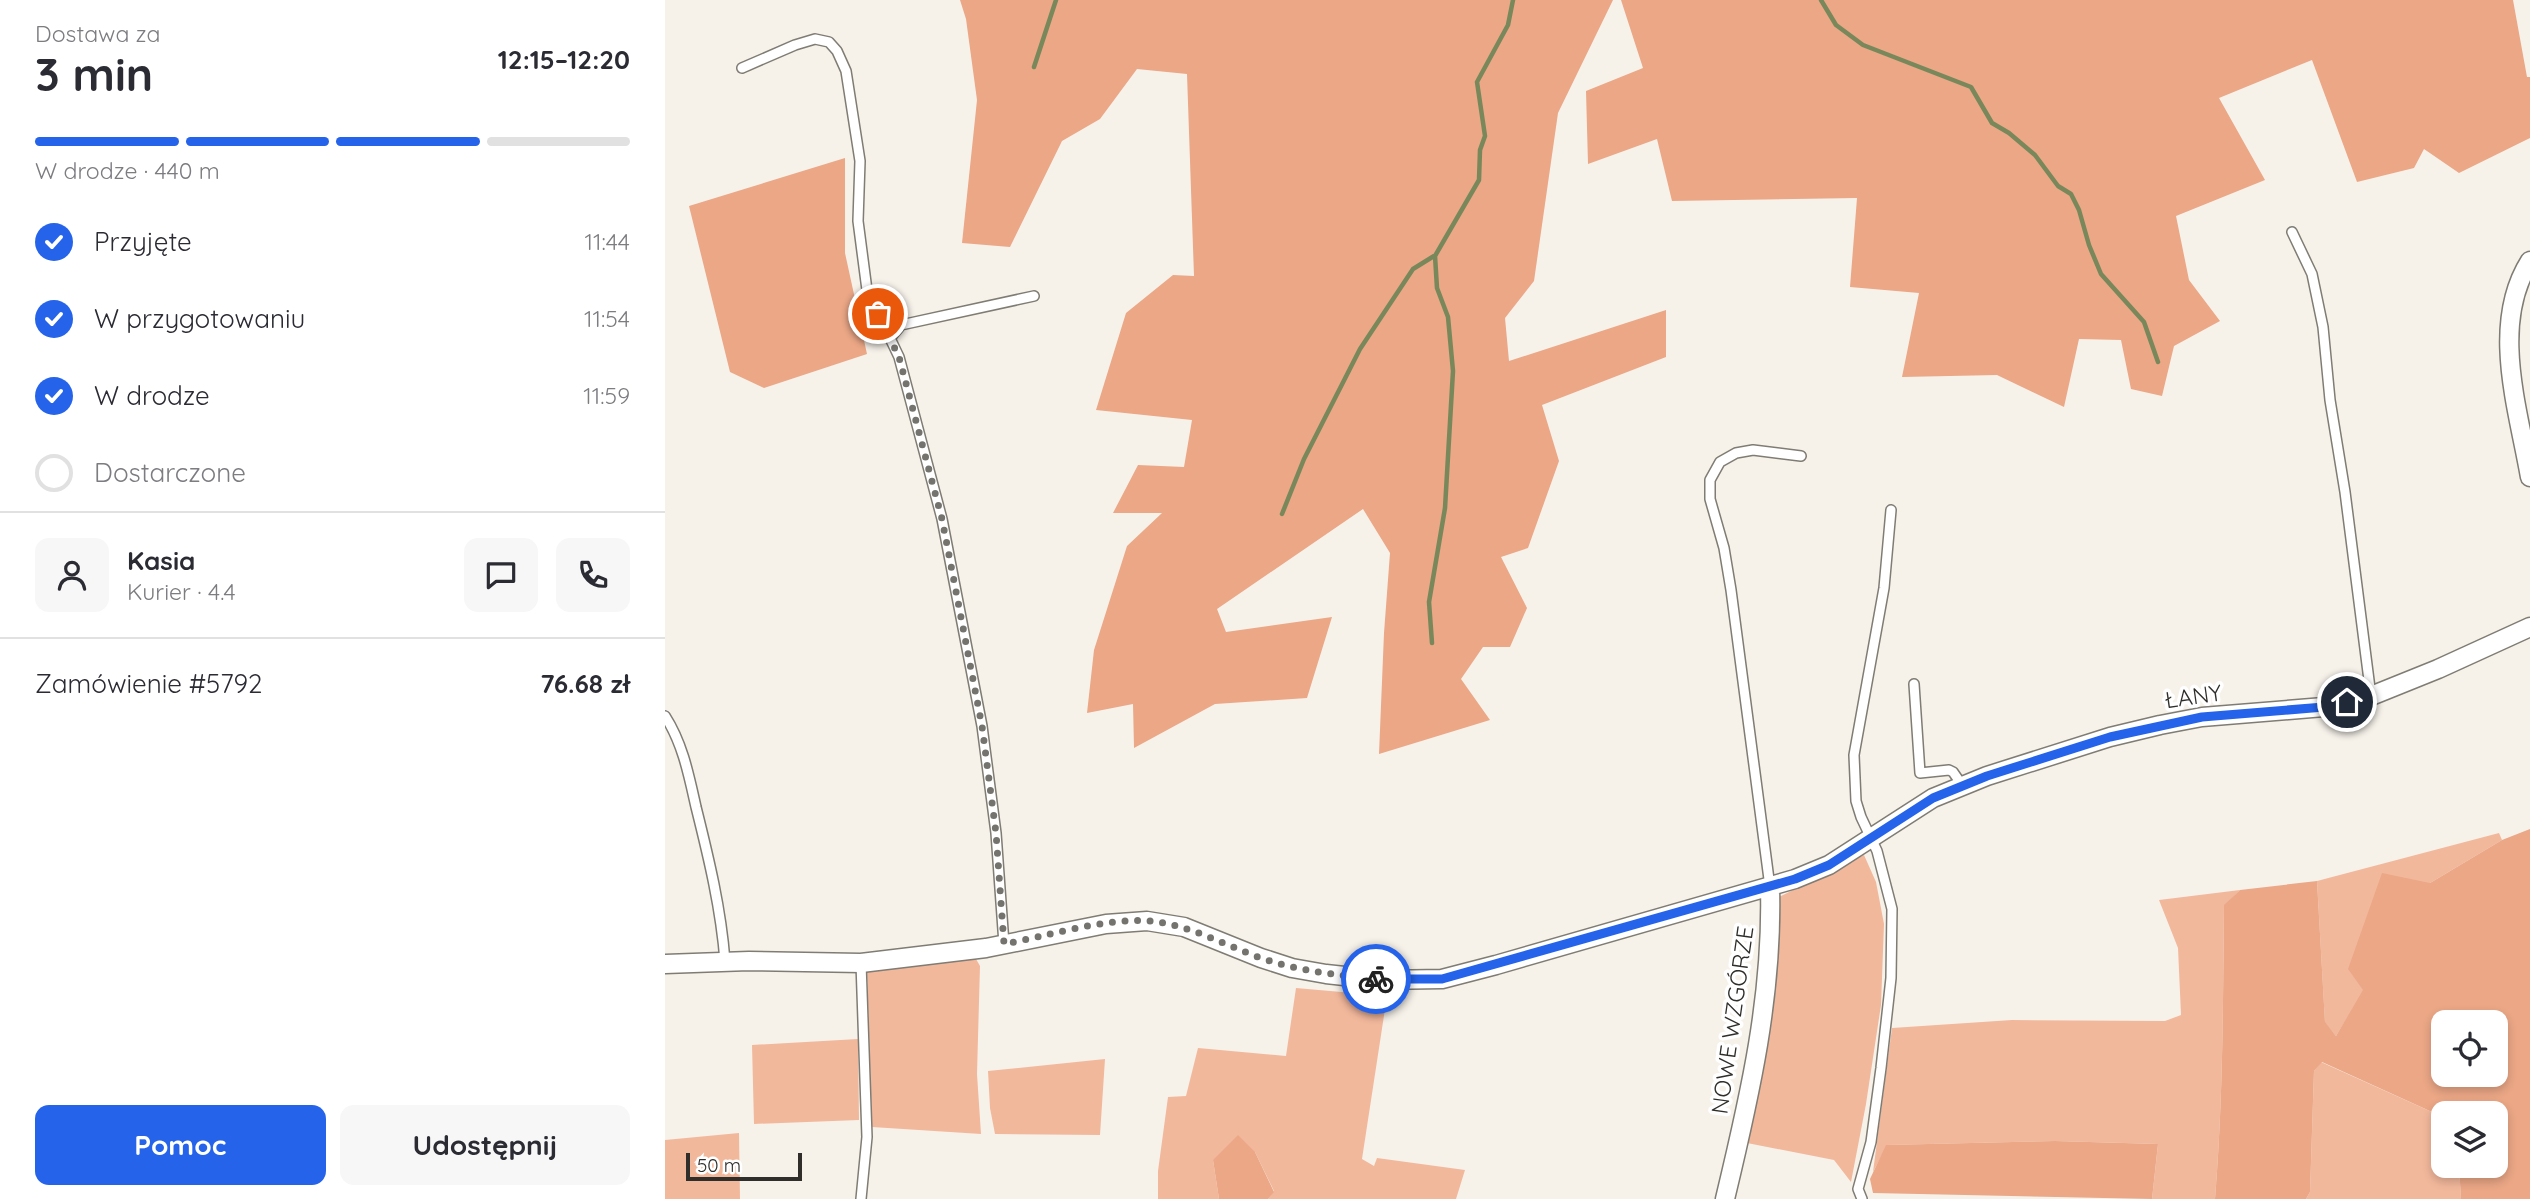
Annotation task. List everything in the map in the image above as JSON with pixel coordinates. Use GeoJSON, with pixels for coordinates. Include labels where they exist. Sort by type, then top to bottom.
{"type":"FeatureCollection","features":[{"type":"Feature","properties":{"kind":"street"},"geometry":{"type":"LineString","coordinates":[[2530,261],[2514,291],[2508,329],[2530,477]]}},
{"type":"Feature","properties":{"kind":"street","name":"ŁANY"},"geometry":{"type":"LineString","coordinates":[[665,964],[725,961],[861,963],[1004,944],[1106,924],[1146,921],[1184,927],[1261,958],[1315,972],[1381,980],[1442,979],[1770,887],[1829,865],[1933,798],[1962,785],[2110,737],[2202,717],[2324,707],[2371,696],[2530,627]]}},
{"type":"Feature","properties":{"kind":"street","name":"NOWE WZGÓRZE"},"geometry":{"type":"LineString","coordinates":[[1725,1199],[1754,1077],[1769,965],[1770,887]]}},
{"type":"Feature","properties":{"kind":"lane"},"geometry":{"type":"LineString","coordinates":[[742,68],[815,39],[829,42],[837,51],[846,71],[859,149],[858,221],[867,290],[899,357],[942,519],[982,726],[996,833],[1004,944]]}},
{"type":"Feature","properties":{"kind":"lane"},"geometry":{"type":"LineString","coordinates":[[2292,232],[2312,274],[2323,327],[2330,400],[2371,696]]}},
{"type":"Feature","properties":{"kind":"lane"},"geometry":{"type":"LineString","coordinates":[[890,338],[901,324],[1034,296]]}},
{"type":"Feature","properties":{"kind":"lane"},"geometry":{"type":"LineString","coordinates":[[1770,887],[1731,590],[1724,548],[1710,499],[1710,480],[1720,463],[1737,453],[1753,450],[1801,456]]}},
{"type":"Feature","properties":{"kind":"lane"},"geometry":{"type":"LineString","coordinates":[[1862,1199],[1858,1189],[1871,1142],[1891,978],[1892,909],[1877,851],[1856,801],[1854,755],[1884,588],[1891,510]]}},
{"type":"Feature","properties":{"kind":"lane"},"geometry":{"type":"LineString","coordinates":[[1914,684],[1920,773],[1949,770],[1962,785]]}},
{"type":"Feature","properties":{"kind":"lane"},"geometry":{"type":"LineString","coordinates":[[665,716],[684,755],[721,916],[725,961]]}},
{"type":"Feature","properties":{"kind":"lane"},"geometry":{"type":"LineString","coordinates":[[861,963],[867,1137],[861,1199]]}},
{"type":"Feature","properties":{"kind":"shaded area"},"geometry":{"type":"Polygon","coordinates":[[[960,0],[1613,0],[1558,113],[1534,281],[1505,318],[1509,361],[1666,310],[1666,357],[1542,405],[1559,461],[1528,548],[1501,557],[1527,608],[1510,647],[1483,647],[1461,679],[1490,720],[1379,754],[1390,553],[1363,509],[1217,609],[1226,632],[1332,617],[1307,698],[1215,704],[1134,748],[1133,704],[1087,713],[1094,650],[1127,546],[1162,513],[1113,513],[1138,465],[1184,467],[1192,420],[1096,410],[1126,313],[1173,275],[1194,276],[1187,74],[1137,69],[1100,119],[1062,141],[1010,247],[962,243],[977,100],[966,19],[960,0]]]}},
{"type":"Feature","properties":{"kind":"shaded area"},"geometry":{"type":"Polygon","coordinates":[[[1621,0],[2513,0],[2527,77],[2530,77],[2530,138],[2459,173],[2424,149],[2414,168],[2357,182],[2312,60],[2219,98],[2265,180],[2176,216],[2189,280],[2220,321],[2174,346],[2162,396],[2131,389],[2121,340],[2079,339],[2064,407],[1997,375],[1902,377],[1919,293],[1850,287],[1857,198],[1672,201],[1657,139],[1588,164],[1586,91],[1643,68],[1621,0]]]}},
{"type":"Feature","properties":{"kind":"shaded area"},"geometry":{"type":"Polygon","coordinates":[[[845,158],[845,253],[867,354],[764,388],[730,372],[689,206],[845,158]]]}},
{"type":"Feature","properties":{"kind":"shaded area"},"geometry":{"type":"Polygon","coordinates":[[[2530,829],[2530,1199],[2461,1199],[2460,1178],[2508,1178],[2508,1101],[2431,1101],[2431,1112],[2322,1062],[2314,1071],[2310,1192],[2306,1199],[2215,1199],[2221,1089],[2224,905],[2240,890],[2317,881],[2325,1022],[2336,1036],[2363,990],[2348,969],[2382,873],[2430,883],[2502,840],[2530,829]]]}},
{"type":"Feature","properties":{"kind":"shaded area"},"geometry":{"type":"Polygon","coordinates":[[[2499,833],[2502,840],[2430,883],[2336,1036],[2325,1023],[2317,881],[2499,833]]]}},
{"type":"Feature","properties":{"kind":"shaded area"},"geometry":{"type":"Polygon","coordinates":[[[1864,855],[1876,882],[1884,924],[1881,1005],[1851,1182],[1834,1160],[1747,1143],[1771,983],[1779,897],[1864,855]]]}},
{"type":"Feature","properties":{"kind":"shaded area"},"geometry":{"type":"Polygon","coordinates":[[[2240,890],[2224,906],[2221,1089],[2215,1199],[2152,1199],[2158,1144],[2055,1141],[1887,1145],[1873,1172],[1892,1028],[2012,1020],[2165,1021],[2181,1015],[2178,948],[2159,900],[2240,890]]]}},
{"type":"Feature","properties":{"kind":"shaded area"},"geometry":{"type":"Polygon","coordinates":[[[976,959],[980,966],[977,1074],[981,1134],[872,1127],[867,971],[976,959]]]}},
{"type":"Feature","properties":{"kind":"shaded area"},"geometry":{"type":"Polygon","coordinates":[[[1296,988],[1387,996],[1362,1159],[1374,1166],[1377,1158],[1465,1170],[1456,1199],[1268,1199],[1274,1191],[1255,1152],[1213,1160],[1219,1199],[1158,1199],[1158,1171],[1168,1097],[1186,1096],[1198,1048],[1286,1056],[1296,988]]]}},
{"type":"Feature","properties":{"kind":"shaded area"},"geometry":{"type":"Polygon","coordinates":[[[858,1039],[859,1120],[754,1124],[752,1045],[858,1039]]]}},
{"type":"Feature","properties":{"kind":"shaded area"},"geometry":{"type":"Polygon","coordinates":[[[1105,1059],[1100,1135],[995,1134],[988,1071],[1105,1059]]]}},
{"type":"Feature","properties":{"kind":"shaded area"},"geometry":{"type":"Polygon","coordinates":[[[2321,1062],[2431,1112],[2431,1178],[2460,1178],[2461,1199],[2306,1199],[2310,1192],[2314,1071],[2321,1062]]]}},
{"type":"Feature","properties":{"kind":"shaded area"},"geometry":{"type":"Polygon","coordinates":[[[739,1133],[740,1199],[665,1199],[665,1140],[739,1133]]]}},
{"type":"Feature","properties":{"kind":"shaded area"},"geometry":{"type":"Polygon","coordinates":[[[1238,1135],[1255,1152],[1274,1192],[1268,1199],[1219,1199],[1213,1160],[1238,1135]]]}},
{"type":"Feature","properties":{"kind":"shaded area"},"geometry":{"type":"Polygon","coordinates":[[[2055,1141],[2158,1144],[2152,1199],[1873,1193],[1870,1179],[1886,1145],[2055,1141]]]}},
{"type":"Feature","properties":{"kind":"waterway"},"geometry":{"type":"LineString","coordinates":[[1034,67],[1056,0]]}},
{"type":"Feature","properties":{"kind":"waterway"},"geometry":{"type":"LineString","coordinates":[[1432,643],[1429,602],[1445,508],[1453,371],[1448,317],[1437,288],[1435,256],[1479,180],[1480,150],[1485,136],[1477,82],[1508,25],[1513,0]]}},
{"type":"Feature","properties":{"kind":"waterway"},"geometry":{"type":"LineString","coordinates":[[1821,0],[1836,25],[1863,45],[1971,87],[1992,123],[2009,133],[2035,155],[2058,186],[2071,194],[2101,274],[2144,322],[2158,362]]}},
{"type":"Feature","properties":{"kind":"waterway"},"geometry":{"type":"LineString","coordinates":[[1282,514],[1304,459],[1360,349],[1413,269],[1434,256]]}},
{"type":"Feature","properties":{"kind":"way so far"},"geometry":{"type":"LineString","coordinates":[[878,314],[899,357],[942,519],[982,726],[996,833],[1004,944],[1106,924],[1146,921],[1168,923],[1292,968],[1376,979]]}},
{"type":"Feature","properties":{"kind":"route"},"geometry":{"type":"LineString","coordinates":[[1376,979],[1442,979],[1760,891],[1829,865],[1933,798],[1962,785],[2110,737],[2202,717],[2324,707],[2347,702]]}}]}
